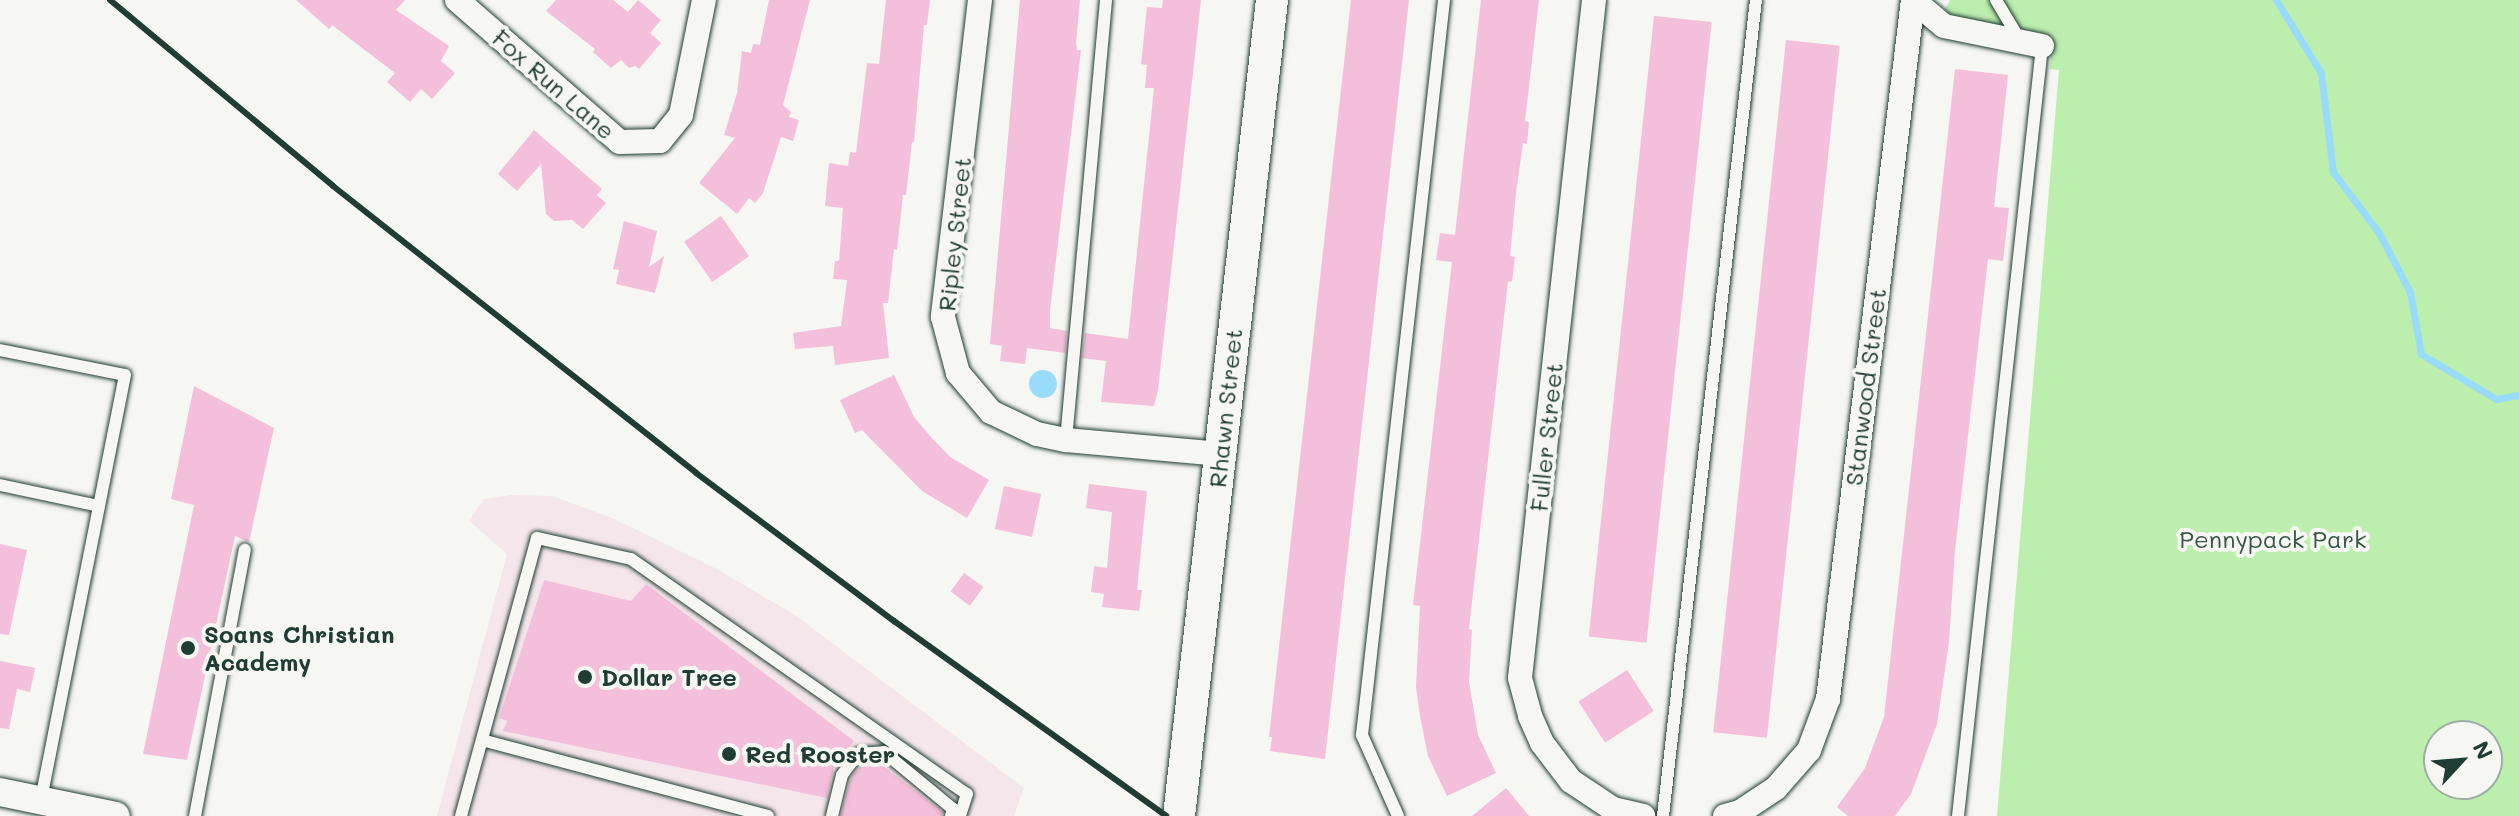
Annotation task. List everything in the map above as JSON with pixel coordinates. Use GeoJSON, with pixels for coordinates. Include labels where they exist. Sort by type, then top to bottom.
{"type":"FeatureCollection","features":[{"type":"Feature","properties":{"kind":"main road","name":"Rhawn Street"},"geometry":{"type":"LineString","coordinates":[[1179,816],[1272,0]]}},
{"type":"Feature","properties":{"kind":"street","name":"Fox Run Lane"},"geometry":{"type":"LineString","coordinates":[[457,0],[620,142],[660,141],[681,115],[704,0]]}},
{"type":"Feature","properties":{"kind":"street","name":"Ripley Street"},"geometry":{"type":"LineString","coordinates":[[980,0],[943,317],[958,373],[991,412],[1037,434],[1066,440],[1220,454]]}},
{"type":"Feature","properties":{"kind":"street","name":"Fuller Street"},"geometry":{"type":"LineString","coordinates":[[1594,0],[1520,678],[1530,716],[1542,743],[1571,781],[1613,809],[1643,816]]}},
{"type":"Feature","properties":{"kind":"street"},"geometry":{"type":"LineString","coordinates":[[1913,0],[1944,26],[2032,44]]}},
{"type":"Feature","properties":{"kind":"street","name":"Stanwood Street"},"geometry":{"type":"LineString","coordinates":[[1725,816],[1740,812],[1776,788],[1809,750],[1828,699],[1913,0]]}},
{"type":"Feature","properties":{"kind":"street"},"geometry":{"type":"LineString","coordinates":[[0,792],[116,816]]}},
{"type":"Feature","properties":{"kind":"lane"},"geometry":{"type":"LineString","coordinates":[[1066,440],[1106,0]]}},
{"type":"Feature","properties":{"kind":"lane"},"geometry":{"type":"LineString","coordinates":[[1398,816],[1362,735],[1444,0]]}},
{"type":"Feature","properties":{"kind":"lane"},"geometry":{"type":"LineString","coordinates":[[1663,816],[1756,0]]}},
{"type":"Feature","properties":{"kind":"lane"},"geometry":{"type":"LineString","coordinates":[[1958,816],[2032,44],[1996,0]]}},
{"type":"Feature","properties":{"kind":"lane"},"geometry":{"type":"LineString","coordinates":[[0,350],[125,375],[41,801]]}},
{"type":"Feature","properties":{"kind":"lane"},"geometry":{"type":"LineString","coordinates":[[0,485],[99,506]]}},
{"type":"Feature","properties":{"kind":"lane"},"geometry":{"type":"LineString","coordinates":[[461,816],[537,538],[631,559],[967,794],[960,816]]}},
{"type":"Feature","properties":{"kind":"lane"},"geometry":{"type":"LineString","coordinates":[[195,816],[245,550]]}},
{"type":"Feature","properties":{"kind":"lane"},"geometry":{"type":"LineString","coordinates":[[482,740],[768,816]]}},
{"type":"Feature","properties":{"kind":"lane"},"geometry":{"type":"LineString","coordinates":[[832,816],[842,775],[858,754],[884,752],[953,809],[951,816]]}},
{"type":"Feature","properties":{"kind":"shaded area"},"geometry":{"type":"Polygon","coordinates":[[[511,495],[552,496],[612,518],[713,567],[795,615],[1024,788],[1014,816],[437,816],[507,554],[469,521],[484,499],[511,495]]]}},
{"type":"Feature","properties":{"kind":"green space","name":"Pennypack Park"},"geometry":{"type":"Polygon","coordinates":[[[1950,0],[2519,0],[2519,816],[1997,816],[2059,70],[2050,69],[2052,37],[1946,15],[1945,9],[1950,0]]]}},
{"type":"Feature","properties":{"kind":"water"},"geometry":{"type":"Polygon","coordinates":[[[1043,370],[1053,374],[1057,384],[1053,394],[1043,398],[1033,394],[1029,384],[1033,374],[1043,370]]]}},
{"type":"Feature","properties":{"kind":"building"},"geometry":{"type":"Polygon","coordinates":[[[296,0],[405,0],[396,10],[449,46],[441,61],[455,73],[432,99],[421,89],[410,102],[387,82],[395,73],[332,25],[329,29],[296,0]]]}},
{"type":"Feature","properties":{"kind":"building"},"geometry":{"type":"Polygon","coordinates":[[[556,0],[613,0],[628,12],[638,0],[661,20],[650,33],[661,43],[639,69],[635,66],[629,68],[621,60],[611,68],[593,52],[595,49],[546,11],[556,0]]]}},
{"type":"Feature","properties":{"kind":"building"},"geometry":{"type":"Polygon","coordinates":[[[769,0],[810,0],[783,105],[791,112],[789,117],[799,120],[793,141],[781,137],[763,193],[755,203],[749,198],[737,214],[699,183],[735,138],[724,135],[737,93],[742,51],[751,53],[753,44],[760,45],[769,0]]]}},
{"type":"Feature","properties":{"kind":"building"},"geometry":{"type":"Polygon","coordinates":[[[886,0],[930,0],[927,25],[924,25],[906,195],[903,195],[897,250],[894,249],[888,303],[883,303],[889,358],[835,365],[833,346],[795,349],[793,333],[841,326],[847,280],[833,279],[835,261],[839,261],[843,208],[825,206],[829,163],[848,166],[850,152],[856,153],[867,63],[879,64],[886,0]]]}},
{"type":"Feature","properties":{"kind":"building"},"geometry":{"type":"Polygon","coordinates":[[[1020,0],[1080,0],[1076,43],[1077,50],[1081,50],[1050,310],[1050,328],[1067,331],[1065,353],[1027,348],[1025,364],[1000,361],[1002,346],[990,344],[1020,0]]]}},
{"type":"Feature","properties":{"kind":"building"},"geometry":{"type":"Polygon","coordinates":[[[1163,0],[1201,0],[1158,390],[1154,406],[1101,402],[1106,361],[1082,358],[1085,333],[1128,339],[1154,88],[1145,88],[1147,65],[1141,64],[1147,7],[1162,8],[1163,0]]]}},
{"type":"Feature","properties":{"kind":"building"},"geometry":{"type":"Polygon","coordinates":[[[1351,0],[1409,0],[1325,759],[1270,751],[1272,737],[1269,737],[1351,0]]]}},
{"type":"Feature","properties":{"kind":"building"},"geometry":{"type":"Polygon","coordinates":[[[1481,0],[1539,0],[1525,121],[1529,122],[1527,144],[1523,143],[1510,256],[1515,257],[1512,282],[1508,281],[1469,629],[1472,630],[1469,682],[1478,735],[1496,773],[1447,796],[1428,756],[1420,716],[1416,687],[1420,606],[1413,605],[1452,262],[1436,260],[1440,233],[1455,235],[1481,0]]]}},
{"type":"Feature","properties":{"kind":"building"},"geometry":{"type":"Polygon","coordinates":[[[1654,16],[1712,22],[1646,643],[1589,637],[1654,16]]]}},
{"type":"Feature","properties":{"kind":"building"},"geometry":{"type":"Polygon","coordinates":[[[1786,40],[1840,46],[1767,738],[1713,732],[1786,40]]]}},
{"type":"Feature","properties":{"kind":"building"},"geometry":{"type":"Polygon","coordinates":[[[1955,69],[2008,75],[1994,207],[2009,208],[2003,261],[1988,259],[1955,551],[1949,642],[1937,724],[1911,794],[1895,816],[1848,816],[1837,807],[1865,768],[1884,717],[1955,69]]]}},
{"type":"Feature","properties":{"kind":"building"},"geometry":{"type":"Polygon","coordinates":[[[534,130],[602,189],[597,195],[606,203],[583,229],[572,220],[554,221],[546,214],[541,164],[517,191],[498,174],[534,130]]]}},
{"type":"Feature","properties":{"kind":"building"},"geometry":{"type":"Polygon","coordinates":[[[721,216],[749,256],[712,282],[684,242],[721,216]]]}},
{"type":"Feature","properties":{"kind":"building"},"geometry":{"type":"Polygon","coordinates":[[[624,221],[657,231],[649,267],[664,256],[655,293],[616,284],[619,270],[613,269],[624,221]]]}},
{"type":"Feature","properties":{"kind":"building"},"geometry":{"type":"Polygon","coordinates":[[[894,375],[914,417],[931,437],[950,457],[989,480],[967,518],[922,491],[862,430],[855,433],[840,400],[894,375]]]}},
{"type":"Feature","properties":{"kind":"building","name":"Soans Christian Academy"},"geometry":{"type":"Polygon","coordinates":[[[194,386],[274,428],[249,542],[235,536],[187,760],[143,754],[194,505],[171,499],[194,386]]]}},
{"type":"Feature","properties":{"kind":"building"},"geometry":{"type":"Polygon","coordinates":[[[1089,484],[1147,491],[1137,590],[1142,590],[1139,611],[1102,607],[1104,594],[1091,592],[1094,566],[1107,568],[1112,512],[1086,508],[1089,484]]]}},
{"type":"Feature","properties":{"kind":"building"},"geometry":{"type":"Polygon","coordinates":[[[1004,486],[1041,494],[1032,537],[995,529],[1004,486]]]}},
{"type":"Feature","properties":{"kind":"building"},"geometry":{"type":"Polygon","coordinates":[[[0,544],[27,550],[9,635],[0,634],[0,544]]]}},
{"type":"Feature","properties":{"kind":"building"},"geometry":{"type":"Polygon","coordinates":[[[964,573],[983,587],[970,606],[950,592],[964,573]]]}},
{"type":"Feature","properties":{"kind":"building"},"geometry":{"type":"Polygon","coordinates":[[[544,580],[631,601],[646,584],[854,741],[834,767],[827,798],[503,731],[507,721],[499,718],[544,580]]]}},
{"type":"Feature","properties":{"kind":"building"},"geometry":{"type":"Polygon","coordinates":[[[0,661],[35,668],[30,692],[17,689],[9,729],[0,728],[0,661]]]}},
{"type":"Feature","properties":{"kind":"building"},"geometry":{"type":"Polygon","coordinates":[[[1627,670],[1654,711],[1605,743],[1578,702],[1627,670]]]}},
{"type":"Feature","properties":{"kind":"building"},"geometry":{"type":"Polygon","coordinates":[[[883,766],[943,812],[942,816],[841,816],[850,779],[860,767],[883,766]]]}},
{"type":"Feature","properties":{"kind":"building"},"geometry":{"type":"Polygon","coordinates":[[[1506,788],[1529,816],[1472,816],[1506,788]]]}},
{"type":"Feature","properties":{"kind":"waterway"},"geometry":{"type":"LineString","coordinates":[[2276,0],[2321,73],[2333,172],[2379,233],[2410,292],[2421,354],[2496,399],[2519,395]]}},
{"type":"Feature","properties":{"kind":"railway"},"geometry":{"type":"LineString","coordinates":[[110,0],[333,186],[696,473],[894,621],[1166,816]]}},
{"type":"Feature","properties":{"kind":"place","name":"Soans Christian Academy"},"geometry":{"type":"Point","coordinates":[188,648]}},
{"type":"Feature","properties":{"kind":"place","name":"Dollar Tree"},"geometry":{"type":"Point","coordinates":[585,677]}},
{"type":"Feature","properties":{"kind":"place","name":"Red Rooster"},"geometry":{"type":"Point","coordinates":[729,754]}}]}
